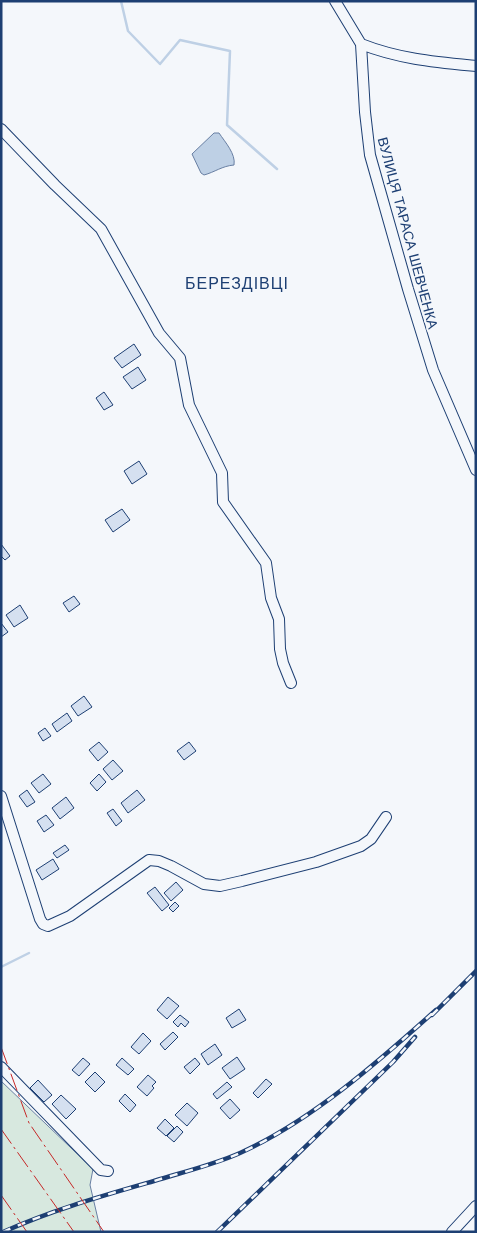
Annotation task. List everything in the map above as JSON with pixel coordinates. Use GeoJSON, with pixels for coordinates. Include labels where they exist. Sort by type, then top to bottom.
{"type":"FeatureCollection","features":[{"type":"Feature","properties":{"kind":"street","name":"ВУЛИЦЯ ТАРАСА ШЕВЧЕНКА"},"geometry":{"type":"LineString","coordinates":[[335,1],[361,44],[365,112],[370,155],[432,370],[476,470]]}},
{"type":"Feature","properties":{"kind":"street"},"geometry":{"type":"LineString","coordinates":[[361,44],[384,53],[416,60],[476,66]]}},
{"type":"Feature","properties":{"kind":"street"},"geometry":{"type":"LineString","coordinates":[[1,128],[55,185],[101,229],[159,333],[180,358],[189,405],[222,473],[223,502],[266,563],[271,598],[279,619],[280,649],[291,683]]}},
{"type":"Feature","properties":{"kind":"street"},"geometry":{"type":"LineString","coordinates":[[1,796],[40,919],[42,924],[48,926],[70,916],[149,860],[159,861],[204,884],[214,886],[235,883],[316,862],[361,846],[371,839],[386,816]]}},
{"type":"Feature","properties":{"kind":"street"},"geometry":{"type":"LineString","coordinates":[[1,1067],[101,1170],[108,1171]]}},
{"type":"Feature","properties":{"kind":"street"},"geometry":{"type":"LineString","coordinates":[[452,1232],[476,1206]]}},
{"type":"Feature","properties":{"kind":"shaded area"},"geometry":{"type":"Polygon","coordinates":[[[1,1081],[93,1169],[90,1185],[101,1232],[1,1232],[1,1081]]]}},
{"type":"Feature","properties":{"kind":"water"},"geometry":{"type":"Polygon","coordinates":[[[214,133],[219,133],[230,148],[234,165],[204,175],[201,173],[192,154],[214,133]]]}},
{"type":"Feature","properties":{"kind":"building"},"geometry":{"type":"Polygon","coordinates":[[[134,344],[141,355],[122,368],[114,358],[134,344]]]}},
{"type":"Feature","properties":{"kind":"building"},"geometry":{"type":"Polygon","coordinates":[[[138,367],[146,380],[132,389],[123,377],[138,367]]]}},
{"type":"Feature","properties":{"kind":"building"},"geometry":{"type":"Polygon","coordinates":[[[104,392],[113,405],[104,410],[96,398],[104,392]]]}},
{"type":"Feature","properties":{"kind":"building"},"geometry":{"type":"Polygon","coordinates":[[[139,461],[147,474],[132,484],[124,471],[139,461]]]}},
{"type":"Feature","properties":{"kind":"building"},"geometry":{"type":"Polygon","coordinates":[[[122,509],[130,520],[113,532],[105,520],[122,509]]]}},
{"type":"Feature","properties":{"kind":"building"},"geometry":{"type":"Polygon","coordinates":[[[1,544],[10,556],[5,560],[1,556],[1,544]]]}},
{"type":"Feature","properties":{"kind":"building"},"geometry":{"type":"Polygon","coordinates":[[[74,596],[80,604],[69,612],[63,603],[74,596]]]}},
{"type":"Feature","properties":{"kind":"building"},"geometry":{"type":"Polygon","coordinates":[[[20,605],[28,618],[14,627],[6,615],[20,605]]]}},
{"type":"Feature","properties":{"kind":"building"},"geometry":{"type":"Polygon","coordinates":[[[1,623],[8,632],[1,637],[1,623]]]}},
{"type":"Feature","properties":{"kind":"building"},"geometry":{"type":"Polygon","coordinates":[[[84,696],[92,707],[78,716],[71,706],[84,696]]]}},
{"type":"Feature","properties":{"kind":"building"},"geometry":{"type":"Polygon","coordinates":[[[67,713],[72,721],[57,732],[52,724],[67,713]]]}},
{"type":"Feature","properties":{"kind":"building"},"geometry":{"type":"Polygon","coordinates":[[[45,728],[51,736],[43,741],[38,733],[45,728]]]}},
{"type":"Feature","properties":{"kind":"building"},"geometry":{"type":"Polygon","coordinates":[[[99,742],[108,752],[98,761],[89,750],[99,742]]]}},
{"type":"Feature","properties":{"kind":"building"},"geometry":{"type":"Polygon","coordinates":[[[189,742],[196,751],[184,760],[177,751],[189,742]]]}},
{"type":"Feature","properties":{"kind":"building"},"geometry":{"type":"Polygon","coordinates":[[[113,760],[123,771],[112,780],[103,769],[113,760]]]}},
{"type":"Feature","properties":{"kind":"building"},"geometry":{"type":"Polygon","coordinates":[[[43,774],[51,784],[39,793],[31,783],[43,774]]]}},
{"type":"Feature","properties":{"kind":"building"},"geometry":{"type":"Polygon","coordinates":[[[99,774],[106,782],[97,791],[90,783],[99,774]]]}},
{"type":"Feature","properties":{"kind":"building"},"geometry":{"type":"Polygon","coordinates":[[[27,790],[35,802],[27,807],[19,796],[27,790]]]}},
{"type":"Feature","properties":{"kind":"building"},"geometry":{"type":"Polygon","coordinates":[[[137,790],[145,800],[128,813],[121,803],[137,790]]]}},
{"type":"Feature","properties":{"kind":"building"},"geometry":{"type":"Polygon","coordinates":[[[66,797],[74,808],[60,819],[52,808],[66,797]]]}},
{"type":"Feature","properties":{"kind":"building"},"geometry":{"type":"Polygon","coordinates":[[[113,809],[122,821],[116,826],[107,813],[113,809]]]}},
{"type":"Feature","properties":{"kind":"building"},"geometry":{"type":"Polygon","coordinates":[[[46,815],[54,825],[44,832],[37,821],[46,815]]]}},
{"type":"Feature","properties":{"kind":"building"},"geometry":{"type":"Polygon","coordinates":[[[65,845],[69,850],[57,858],[53,853],[65,845]]]}},
{"type":"Feature","properties":{"kind":"building"},"geometry":{"type":"Polygon","coordinates":[[[53,859],[59,869],[42,880],[36,870],[53,859]]]}},
{"type":"Feature","properties":{"kind":"building"},"geometry":{"type":"Polygon","coordinates":[[[176,882],[183,890],[171,901],[164,893],[176,882]]]}},
{"type":"Feature","properties":{"kind":"building"},"geometry":{"type":"Polygon","coordinates":[[[155,887],[169,905],[162,911],[147,893],[155,887]]]}},
{"type":"Feature","properties":{"kind":"building"},"geometry":{"type":"Polygon","coordinates":[[[175,902],[179,906],[173,912],[169,908],[175,902]]]}},
{"type":"Feature","properties":{"kind":"building"},"geometry":{"type":"Polygon","coordinates":[[[168,997],[179,1006],[167,1019],[157,1010],[168,997]]]}},
{"type":"Feature","properties":{"kind":"building"},"geometry":{"type":"Polygon","coordinates":[[[239,1009],[246,1020],[232,1028],[226,1018],[239,1009]]]}},
{"type":"Feature","properties":{"kind":"building"},"geometry":{"type":"Polygon","coordinates":[[[180,1015],[189,1022],[185,1027],[181,1023],[178,1027],[173,1022],[180,1015]]]}},
{"type":"Feature","properties":{"kind":"building"},"geometry":{"type":"Polygon","coordinates":[[[173,1032],[178,1037],[165,1050],[160,1044],[173,1032]]]}},
{"type":"Feature","properties":{"kind":"building"},"geometry":{"type":"Polygon","coordinates":[[[143,1033],[151,1041],[139,1054],[131,1047],[143,1033]]]}},
{"type":"Feature","properties":{"kind":"building"},"geometry":{"type":"Polygon","coordinates":[[[215,1044],[222,1055],[208,1065],[201,1054],[215,1044]]]}},
{"type":"Feature","properties":{"kind":"building"},"geometry":{"type":"Polygon","coordinates":[[[237,1057],[245,1069],[230,1079],[222,1068],[237,1057]]]}},
{"type":"Feature","properties":{"kind":"building"},"geometry":{"type":"Polygon","coordinates":[[[83,1058],[90,1064],[79,1076],[72,1070],[83,1058]]]}},
{"type":"Feature","properties":{"kind":"building"},"geometry":{"type":"Polygon","coordinates":[[[122,1058],[134,1069],[128,1075],[116,1065],[122,1058]]]}},
{"type":"Feature","properties":{"kind":"building"},"geometry":{"type":"Polygon","coordinates":[[[195,1058],[200,1064],[190,1074],[184,1067],[195,1058]]]}},
{"type":"Feature","properties":{"kind":"building"},"geometry":{"type":"Polygon","coordinates":[[[95,1072],[105,1082],[95,1092],[85,1082],[95,1072]]]}},
{"type":"Feature","properties":{"kind":"building"},"geometry":{"type":"Polygon","coordinates":[[[148,1075],[156,1082],[152,1086],[154,1088],[147,1096],[137,1087],[148,1075]]]}},
{"type":"Feature","properties":{"kind":"building"},"geometry":{"type":"Polygon","coordinates":[[[266,1079],[272,1084],[258,1098],[253,1093],[266,1079]]]}},
{"type":"Feature","properties":{"kind":"building"},"geometry":{"type":"Polygon","coordinates":[[[38,1080],[52,1095],[44,1102],[30,1088],[38,1080]]]}},
{"type":"Feature","properties":{"kind":"building"},"geometry":{"type":"Polygon","coordinates":[[[227,1082],[232,1087],[217,1099],[213,1094],[227,1082]]]}},
{"type":"Feature","properties":{"kind":"building"},"geometry":{"type":"Polygon","coordinates":[[[125,1094],[136,1105],[130,1112],[119,1101],[125,1094]]]}},
{"type":"Feature","properties":{"kind":"building"},"geometry":{"type":"Polygon","coordinates":[[[61,1095],[76,1109],[66,1119],[52,1104],[61,1095]]]}},
{"type":"Feature","properties":{"kind":"building"},"geometry":{"type":"Polygon","coordinates":[[[230,1099],[240,1110],[230,1119],[220,1108],[230,1099]]]}},
{"type":"Feature","properties":{"kind":"building"},"geometry":{"type":"Polygon","coordinates":[[[187,1103],[198,1113],[187,1126],[175,1115],[187,1103]]]}},
{"type":"Feature","properties":{"kind":"building"},"geometry":{"type":"Polygon","coordinates":[[[165,1119],[174,1128],[166,1136],[157,1128],[165,1119]]]}},
{"type":"Feature","properties":{"kind":"building"},"geometry":{"type":"Polygon","coordinates":[[[177,1126],[183,1132],[174,1142],[167,1136],[177,1126]]]}},
{"type":"Feature","properties":{"kind":"waterway"},"geometry":{"type":"LineString","coordinates":[[121,1],[128,31],[160,64],[180,40],[230,51],[227,125],[277,169]]}},
{"type":"Feature","properties":{"kind":"waterway"},"geometry":{"type":"LineString","coordinates":[[1,967],[29,953]]}},
{"type":"Feature","properties":{"kind":"railway"},"geometry":{"type":"LineString","coordinates":[[432,1015],[476,971]]}},
{"type":"Feature","properties":{"kind":"railway"},"geometry":{"type":"LineString","coordinates":[[3,1232],[77,1204],[219,1161],[266,1140],[343,1089],[436,1010]]}},
{"type":"Feature","properties":{"kind":"railway"},"geometry":{"type":"LineString","coordinates":[[217,1232],[393,1062],[415,1037]]}},
{"type":"Feature","properties":{"kind":"power"},"geometry":{"type":"LineString","coordinates":[[1,1047],[29,1123],[104,1232]]}},
{"type":"Feature","properties":{"kind":"power"},"geometry":{"type":"LineString","coordinates":[[1,1129],[74,1232]]}},
{"type":"Feature","properties":{"kind":"power"},"geometry":{"type":"LineString","coordinates":[[1,1195],[27,1232]]}},
{"type":"Feature","properties":{"kind":"district","name":"БЕРЕЗДІВЦІ"},"geometry":{"type":"Point","coordinates":[237,283]}}]}
